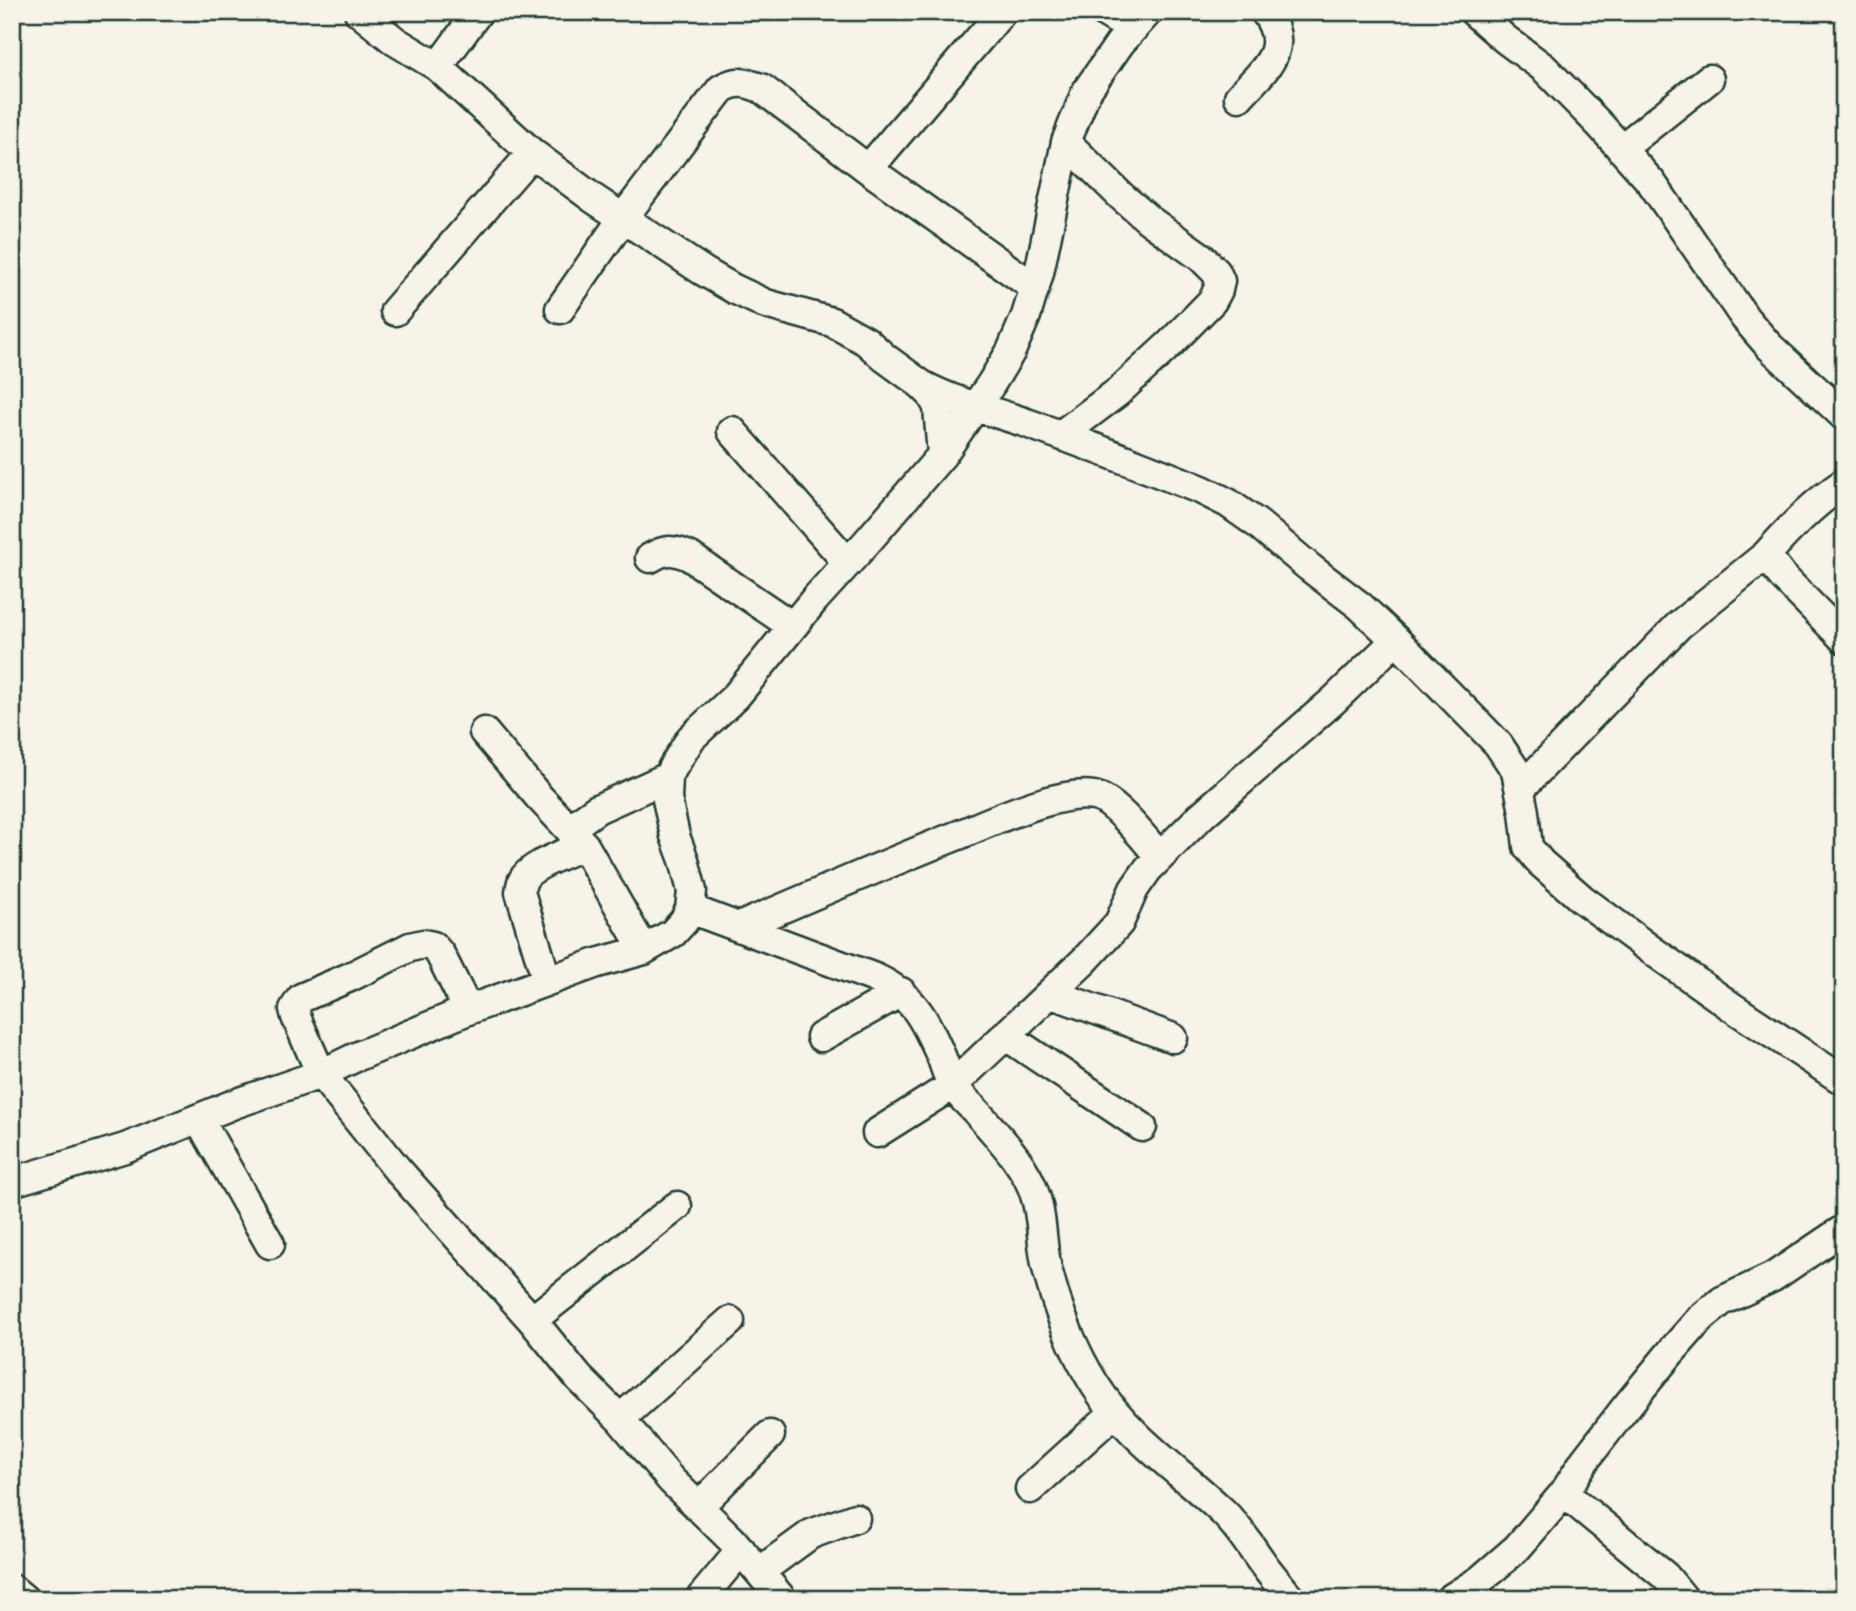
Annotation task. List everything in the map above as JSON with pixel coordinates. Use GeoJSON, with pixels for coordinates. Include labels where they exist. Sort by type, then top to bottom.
{"type":"FeatureCollection","features":[{"type":"Feature","properties":{"kind":"street"},"geometry":{"type":"LineString","coordinates":[[359,12],[395,41],[438,67],[532,153],[622,218],[734,289],[766,304],[821,318],[846,329],[866,341],[922,385],[939,394],[974,408],[1028,423],[1194,486],[1228,503],[1258,524],[1308,567],[1360,606],[1498,744],[1516,771],[1528,847],[1541,863],[1650,949],[1844,1082]]}},
{"type":"Feature","properties":{"kind":"street"},"geometry":{"type":"LineString","coordinates":[[438,67],[478,12]]}},
{"type":"Feature","properties":{"kind":"street"},"geometry":{"type":"LineString","coordinates":[[868,169],[1002,12]]}},
{"type":"Feature","properties":{"kind":"street"},"geometry":{"type":"LineString","coordinates":[[12,1182],[124,1148],[234,1104],[321,1074],[468,1010],[597,963],[644,950],[673,933],[690,909],[692,891],[667,799],[668,777],[691,738],[736,696],[792,626],[942,455],[1011,351],[1035,288],[1066,142],[1086,92],[1140,21],[1104,12]]}},
{"type":"Feature","properties":{"kind":"street"},"geometry":{"type":"LineString","coordinates":[[1239,97],[1272,60],[1277,37],[1274,24],[1265,12]]}},
{"type":"Feature","properties":{"kind":"street"},"geometry":{"type":"LineString","coordinates":[[1474,12],[1544,68],[1621,149],[1651,182],[1745,318],[1769,346],[1844,416]]}},
{"type":"Feature","properties":{"kind":"street"},"geometry":{"type":"LineString","coordinates":[[1621,149],[1709,79]]}},
{"type":"Feature","properties":{"kind":"street"},"geometry":{"type":"LineString","coordinates":[[560,309],[622,218],[721,89],[743,82],[761,88],[868,169],[1035,288]]}},
{"type":"Feature","properties":{"kind":"street"},"geometry":{"type":"LineString","coordinates":[[1061,435],[1118,392],[1170,344],[1212,301],[1220,281],[1216,272],[1201,257],[1139,212],[1066,142]]}},
{"type":"Feature","properties":{"kind":"street"},"geometry":{"type":"LineString","coordinates":[[395,311],[532,153]]}},
{"type":"Feature","properties":{"kind":"street"},"geometry":{"type":"LineString","coordinates":[[922,385],[938,407],[942,455]]}},
{"type":"Feature","properties":{"kind":"street"},"geometry":{"type":"LineString","coordinates":[[732,431],[848,563]]}},
{"type":"Feature","properties":{"kind":"street"},"geometry":{"type":"LineString","coordinates":[[1520,789],[1679,625],[1766,555],[1792,526],[1844,483]]}},
{"type":"Feature","properties":{"kind":"street"},"geometry":{"type":"LineString","coordinates":[[650,558],[663,550],[675,550],[689,556],[792,626]]}},
{"type":"Feature","properties":{"kind":"street"},"geometry":{"type":"LineString","coordinates":[[1766,555],[1783,577],[1844,639]]}},
{"type":"Feature","properties":{"kind":"street"},"geometry":{"type":"LineString","coordinates":[[877,1133],[953,1086],[1084,961],[1119,923],[1134,889],[1148,869],[1202,815],[1333,701],[1396,640]]}},
{"type":"Feature","properties":{"kind":"street"},"geometry":{"type":"LineString","coordinates":[[484,732],[576,837],[644,950]]}},
{"type":"Feature","properties":{"kind":"street"},"geometry":{"type":"LineString","coordinates":[[547,981],[520,892],[522,882],[528,873],[576,837],[597,809],[668,777]]}},
{"type":"Feature","properties":{"kind":"street"},"geometry":{"type":"LineString","coordinates":[[739,927],[1020,810],[1071,796],[1095,796],[1110,802],[1160,857]]}},
{"type":"Feature","properties":{"kind":"street"},"geometry":{"type":"LineString","coordinates":[[690,909],[875,978],[901,992],[911,1002],[927,1026],[953,1086],[1024,1171],[1035,1195],[1046,1267],[1073,1344],[1094,1384],[1115,1412],[1165,1462],[1224,1512],[1291,1599]]}},
{"type":"Feature","properties":{"kind":"street"},"geometry":{"type":"LineString","coordinates":[[468,1010],[440,954],[433,946],[423,944],[410,947],[301,998],[294,1009],[321,1074],[397,1169],[579,1378],[620,1419],[671,1480],[750,1561],[782,1599]]}},
{"type":"Feature","properties":{"kind":"street"},"geometry":{"type":"LineString","coordinates":[[821,1037],[901,992]]}},
{"type":"Feature","properties":{"kind":"street"},"geometry":{"type":"LineString","coordinates":[[1050,993],[1173,1038]]}},
{"type":"Feature","properties":{"kind":"street"},"geometry":{"type":"LineString","coordinates":[[1005,1035],[1142,1127]]}},
{"type":"Feature","properties":{"kind":"street"},"geometry":{"type":"LineString","coordinates":[[199,1119],[270,1244]]}},
{"type":"Feature","properties":{"kind":"street"},"geometry":{"type":"LineString","coordinates":[[531,1320],[677,1206]]}},
{"type":"Feature","properties":{"kind":"street"},"geometry":{"type":"LineString","coordinates":[[1457,1597],[1517,1548],[1564,1493],[1585,1460],[1626,1407],[1700,1320],[1722,1301],[1773,1277],[1844,1229]]}},
{"type":"Feature","properties":{"kind":"street"},"geometry":{"type":"LineString","coordinates":[[620,1419],[730,1321]]}},
{"type":"Feature","properties":{"kind":"street"},"geometry":{"type":"LineString","coordinates":[[1030,1489],[1115,1412]]}},
{"type":"Feature","properties":{"kind":"street"},"geometry":{"type":"LineString","coordinates":[[698,1507],[770,1435]]}},
{"type":"Feature","properties":{"kind":"street"},"geometry":{"type":"LineString","coordinates":[[1564,1493],[1665,1576],[1684,1599]]}},
{"type":"Feature","properties":{"kind":"street"},"geometry":{"type":"LineString","coordinates":[[700,1599],[750,1561],[855,1518]]}},
{"type":"Feature","properties":{"kind":"street"},"geometry":{"type":"LineString","coordinates":[[12,1589],[24,1599]]}}]}
